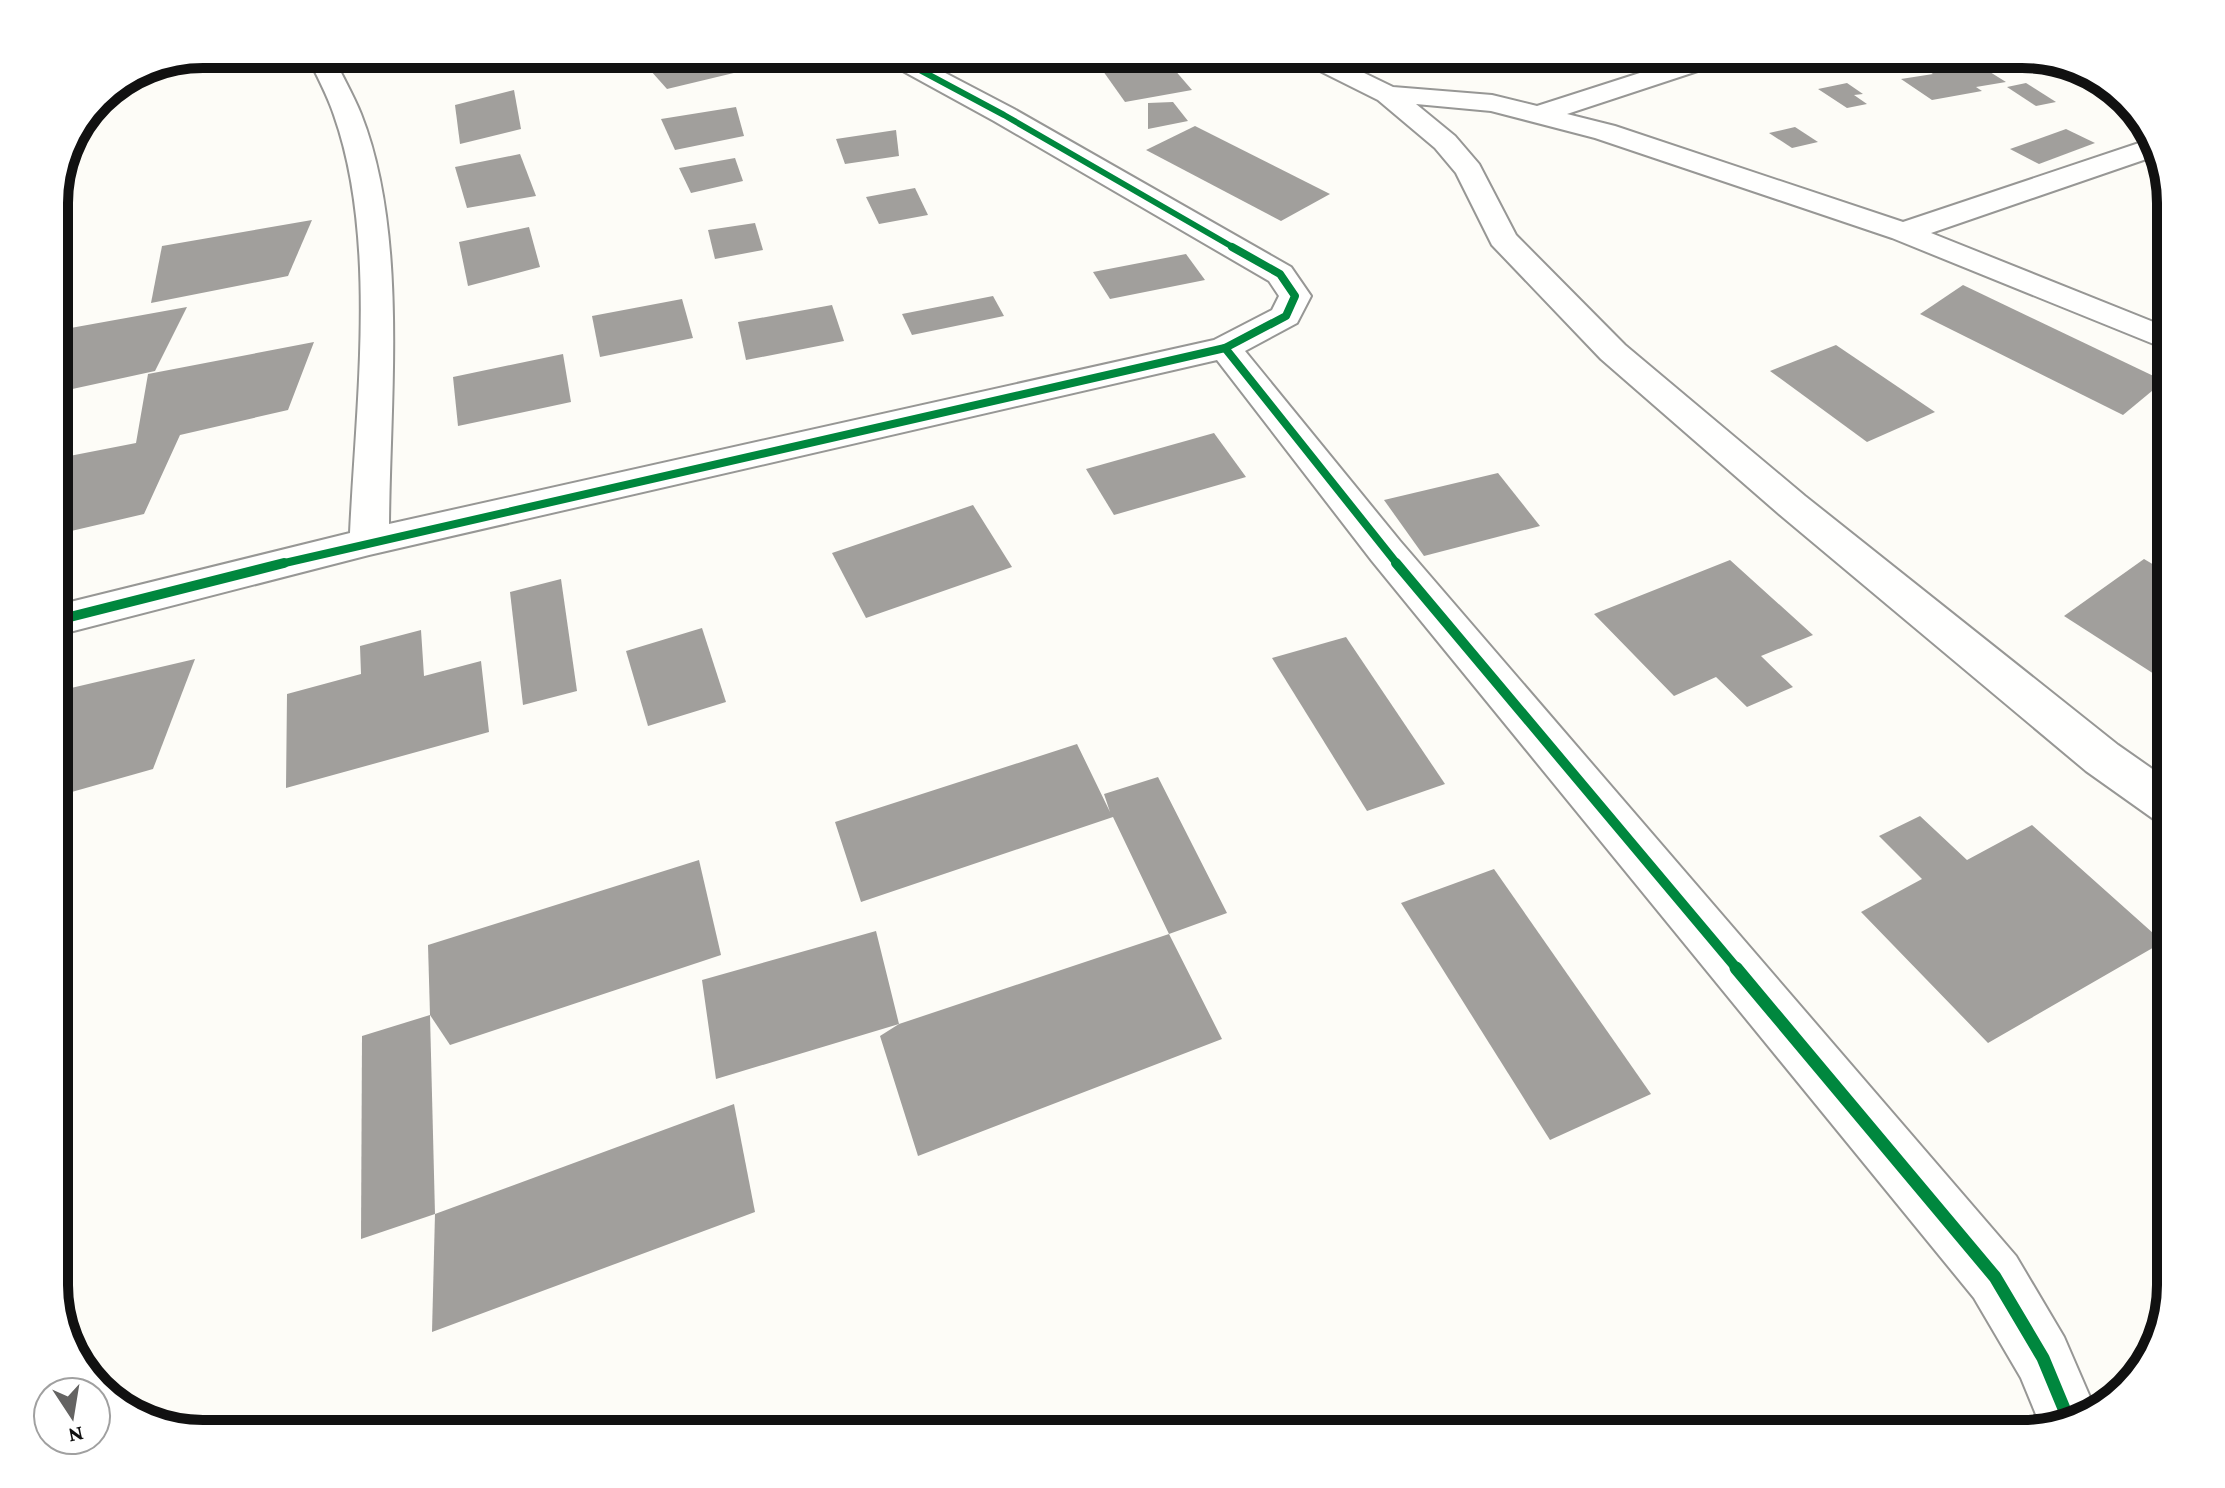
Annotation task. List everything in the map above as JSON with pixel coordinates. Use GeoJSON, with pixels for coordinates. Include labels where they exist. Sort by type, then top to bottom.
{"type":"FeatureCollection","features":[{"type":"Feature","properties":{"kind":"street"},"geometry":{"type":"LineString","coordinates":[[326,68],[348,115],[365,180],[375,243],[369,542]]}},
{"type":"Feature","properties":{"kind":"street"},"geometry":{"type":"LineString","coordinates":[[68,617],[369,542],[1225,348],[1286,316],[1295,296],[1280,274],[916,68]]}},
{"type":"Feature","properties":{"kind":"street"},"geometry":{"type":"LineString","coordinates":[[1334,68],[1387,94],[1459,156],[1503,239],[1613,352],[1792,505],[2102,758],[2157,797]]}},
{"type":"Feature","properties":{"kind":"street"},"geometry":{"type":"LineString","coordinates":[[1541,114],[1682,68]]}},
{"type":"Feature","properties":{"kind":"street"},"geometry":{"type":"LineString","coordinates":[[1387,94],[1467,99],[1541,114],[1903,232],[2157,335]]}},
{"type":"Feature","properties":{"kind":"street"},"geometry":{"type":"LineString","coordinates":[[1903,232],[2146,149]]}},
{"type":"Feature","properties":{"kind":"street"},"geometry":{"type":"LineString","coordinates":[[1225,348],[1386,551],[1995,1277],[2043,1358],[2065,1412]]}},
{"type":"Feature","properties":{"kind":"building"},"geometry":{"type":"Polygon","coordinates":[[[648,68],[755,68],[667,89],[648,68]]]}},
{"type":"Feature","properties":{"kind":"building"},"geometry":{"type":"Polygon","coordinates":[[[1173,68],[1192,90],[1125,102],[1103,71],[1173,68]]]}},
{"type":"Feature","properties":{"kind":"building"},"geometry":{"type":"Polygon","coordinates":[[[1924,68],[1983,68],[2006,82],[1976,87],[1982,91],[1932,100],[1901,79],[1933,74],[1924,68]]]}},
{"type":"Feature","properties":{"kind":"building"},"geometry":{"type":"Polygon","coordinates":[[[1847,83],[1863,94],[1854,95],[1867,104],[1847,108],[1818,89],[1847,83]]]}},
{"type":"Feature","properties":{"kind":"building"},"geometry":{"type":"Polygon","coordinates":[[[2026,83],[2056,102],[2036,106],[2007,87],[2026,83]]]}},
{"type":"Feature","properties":{"kind":"building"},"geometry":{"type":"Polygon","coordinates":[[[514,90],[521,129],[460,144],[455,105],[514,90]]]}},
{"type":"Feature","properties":{"kind":"building"},"geometry":{"type":"Polygon","coordinates":[[[1173,102],[1188,121],[1148,129],[1148,103],[1173,102]]]}},
{"type":"Feature","properties":{"kind":"building"},"geometry":{"type":"Polygon","coordinates":[[[736,107],[744,136],[675,150],[661,119],[736,107]]]}},
{"type":"Feature","properties":{"kind":"building"},"geometry":{"type":"Polygon","coordinates":[[[1195,126],[1330,194],[1281,221],[1146,150],[1195,126]]]}},
{"type":"Feature","properties":{"kind":"building"},"geometry":{"type":"Polygon","coordinates":[[[1795,127],[1818,142],[1792,148],[1769,133],[1795,127]]]}},
{"type":"Feature","properties":{"kind":"building"},"geometry":{"type":"Polygon","coordinates":[[[2066,129],[2095,143],[2039,164],[2010,149],[2066,129]]]}},
{"type":"Feature","properties":{"kind":"building"},"geometry":{"type":"Polygon","coordinates":[[[896,130],[899,156],[845,164],[836,139],[896,130]]]}},
{"type":"Feature","properties":{"kind":"building"},"geometry":{"type":"Polygon","coordinates":[[[520,154],[536,196],[467,208],[455,167],[520,154]]]}},
{"type":"Feature","properties":{"kind":"building"},"geometry":{"type":"Polygon","coordinates":[[[735,158],[743,181],[691,193],[679,168],[735,158]]]}},
{"type":"Feature","properties":{"kind":"building"},"geometry":{"type":"Polygon","coordinates":[[[915,188],[928,215],[879,224],[866,197],[915,188]]]}},
{"type":"Feature","properties":{"kind":"building"},"geometry":{"type":"Polygon","coordinates":[[[312,220],[288,276],[151,303],[162,246],[312,220]]]}},
{"type":"Feature","properties":{"kind":"building"},"geometry":{"type":"Polygon","coordinates":[[[755,223],[763,250],[715,259],[708,230],[755,223]]]}},
{"type":"Feature","properties":{"kind":"building"},"geometry":{"type":"Polygon","coordinates":[[[529,227],[540,267],[468,286],[459,242],[529,227]]]}},
{"type":"Feature","properties":{"kind":"building"},"geometry":{"type":"Polygon","coordinates":[[[1186,254],[1205,280],[1110,299],[1093,272],[1186,254]]]}},
{"type":"Feature","properties":{"kind":"building"},"geometry":{"type":"Polygon","coordinates":[[[1963,285],[2157,378],[2157,387],[2123,415],[1920,314],[1963,285]]]}},
{"type":"Feature","properties":{"kind":"building"},"geometry":{"type":"Polygon","coordinates":[[[993,296],[1004,316],[912,335],[902,314],[993,296]]]}},
{"type":"Feature","properties":{"kind":"building"},"geometry":{"type":"Polygon","coordinates":[[[682,299],[693,338],[600,357],[592,316],[682,299]]]}},
{"type":"Feature","properties":{"kind":"building"},"geometry":{"type":"Polygon","coordinates":[[[832,305],[844,341],[746,360],[738,322],[832,305]]]}},
{"type":"Feature","properties":{"kind":"building"},"geometry":{"type":"Polygon","coordinates":[[[187,307],[155,371],[68,390],[68,328],[187,307]]]}},
{"type":"Feature","properties":{"kind":"building"},"geometry":{"type":"Polygon","coordinates":[[[314,342],[288,410],[180,435],[144,514],[68,532],[68,456],[136,443],[148,374],[314,342]]]}},
{"type":"Feature","properties":{"kind":"building"},"geometry":{"type":"Polygon","coordinates":[[[1836,345],[1935,412],[1867,442],[1770,371],[1836,345]]]}},
{"type":"Feature","properties":{"kind":"building"},"geometry":{"type":"Polygon","coordinates":[[[563,354],[571,402],[458,426],[453,377],[563,354]]]}},
{"type":"Feature","properties":{"kind":"building"},"geometry":{"type":"Polygon","coordinates":[[[1214,433],[1246,477],[1114,515],[1086,469],[1214,433]]]}},
{"type":"Feature","properties":{"kind":"building"},"geometry":{"type":"Polygon","coordinates":[[[1498,473],[1540,526],[1424,556],[1384,500],[1498,473]]]}},
{"type":"Feature","properties":{"kind":"building"},"geometry":{"type":"Polygon","coordinates":[[[973,505],[1012,567],[866,618],[832,553],[973,505]]]}},
{"type":"Feature","properties":{"kind":"building"},"geometry":{"type":"Polygon","coordinates":[[[2144,559],[2157,567],[2157,676],[2064,616],[2144,559]]]}},
{"type":"Feature","properties":{"kind":"building"},"geometry":{"type":"Polygon","coordinates":[[[1730,560],[1813,635],[1761,656],[1793,687],[1747,707],[1716,677],[1674,696],[1594,614],[1730,560]]]}},
{"type":"Feature","properties":{"kind":"building"},"geometry":{"type":"Polygon","coordinates":[[[561,579],[577,691],[523,705],[510,592],[561,579]]]}},
{"type":"Feature","properties":{"kind":"building"},"geometry":{"type":"Polygon","coordinates":[[[702,628],[726,702],[648,726],[626,651],[702,628]]]}},
{"type":"Feature","properties":{"kind":"building"},"geometry":{"type":"Polygon","coordinates":[[[421,630],[424,676],[481,661],[489,732],[286,788],[287,694],[361,674],[360,646],[421,630]]]}},
{"type":"Feature","properties":{"kind":"building"},"geometry":{"type":"Polygon","coordinates":[[[1346,637],[1445,784],[1367,811],[1272,658],[1346,637]]]}},
{"type":"Feature","properties":{"kind":"building"},"geometry":{"type":"Polygon","coordinates":[[[195,659],[153,769],[68,793],[68,689],[195,659]]]}},
{"type":"Feature","properties":{"kind":"building"},"geometry":{"type":"Polygon","coordinates":[[[1077,744],[1110,812],[1104,794],[1158,777],[1227,913],[1169,934],[1113,817],[861,902],[835,822],[1077,744]]]}},
{"type":"Feature","properties":{"kind":"building"},"geometry":{"type":"Polygon","coordinates":[[[1920,816],[1967,860],[2032,825],[2157,937],[2157,945],[1988,1043],[1861,912],[1922,879],[1879,836],[1920,816]]]}},
{"type":"Feature","properties":{"kind":"building"},"geometry":{"type":"Polygon","coordinates":[[[699,860],[721,955],[450,1045],[430,1015],[428,945],[699,860]]]}},
{"type":"Feature","properties":{"kind":"building"},"geometry":{"type":"Polygon","coordinates":[[[1494,869],[1651,1094],[1550,1140],[1401,903],[1494,869]]]}},
{"type":"Feature","properties":{"kind":"building"},"geometry":{"type":"Polygon","coordinates":[[[876,931],[899,1024],[716,1079],[702,980],[876,931]]]}},
{"type":"Feature","properties":{"kind":"building"},"geometry":{"type":"Polygon","coordinates":[[[1169,934],[1222,1039],[918,1156],[880,1036],[899,1024],[1169,934]]]}},
{"type":"Feature","properties":{"kind":"building"},"geometry":{"type":"Polygon","coordinates":[[[430,1015],[435,1214],[361,1239],[362,1036],[430,1015]]]}},
{"type":"Feature","properties":{"kind":"building"},"geometry":{"type":"Polygon","coordinates":[[[734,1104],[755,1212],[432,1332],[435,1214],[734,1104]]]}},
{"type":"Feature","properties":{"kind":"cycle path"},"geometry":{"type":"LineString","coordinates":[[68,617],[369,542],[1225,348],[1286,316],[1295,296],[1280,274],[916,68]]}},
{"type":"Feature","properties":{"kind":"cycle path"},"geometry":{"type":"LineString","coordinates":[[1225,348],[1386,551],[1995,1277],[2043,1358],[2065,1412]]}}]}
